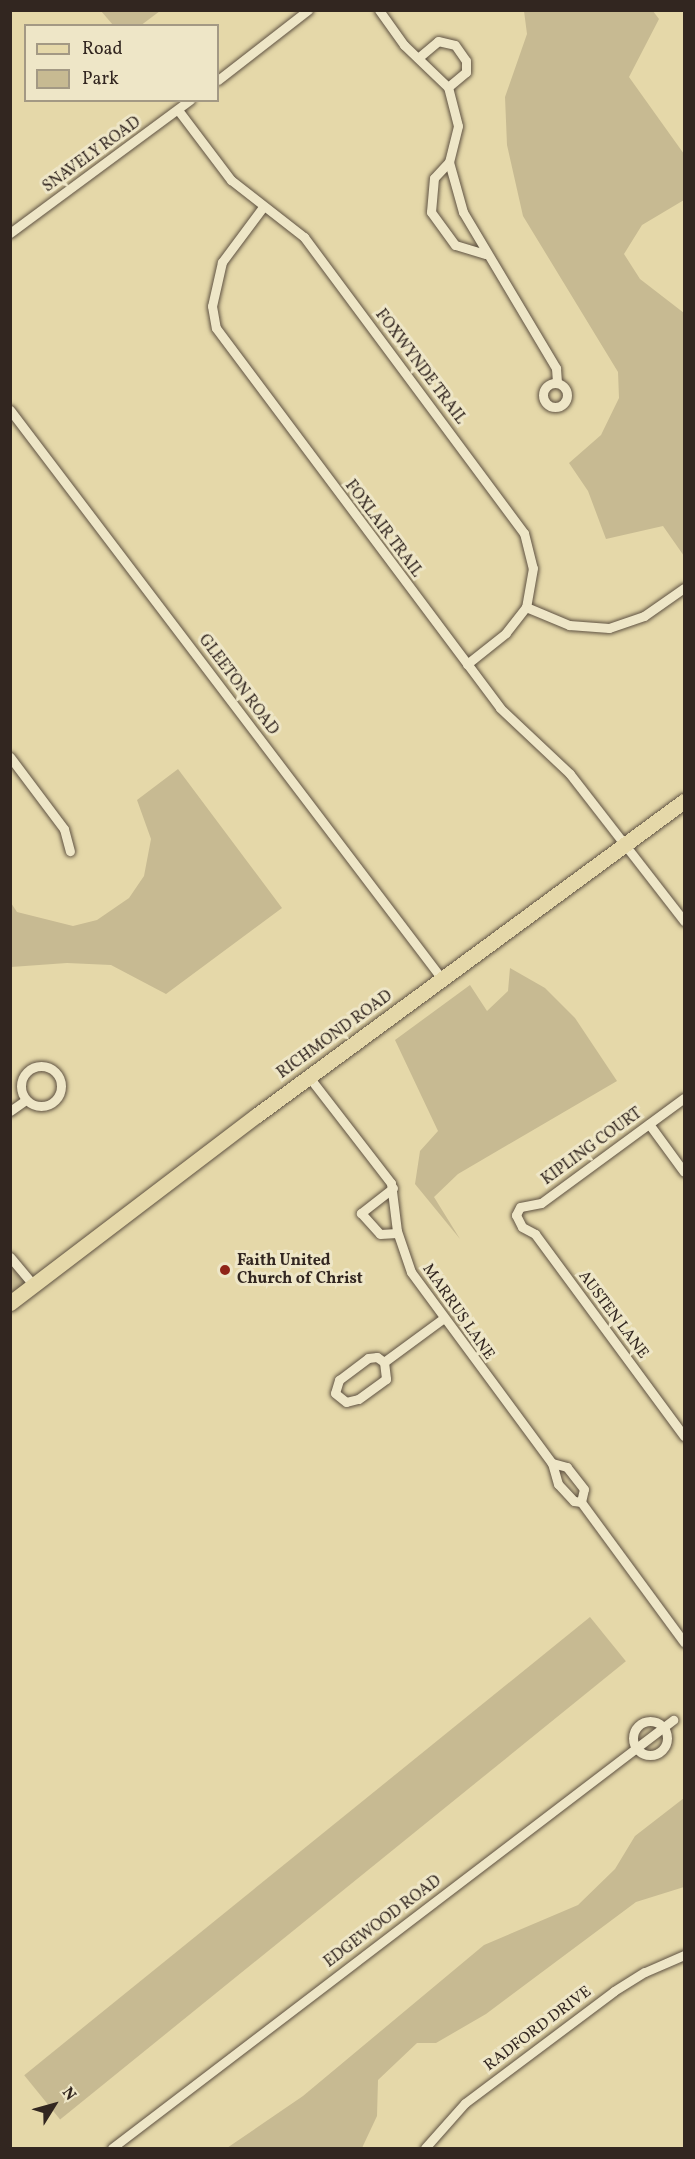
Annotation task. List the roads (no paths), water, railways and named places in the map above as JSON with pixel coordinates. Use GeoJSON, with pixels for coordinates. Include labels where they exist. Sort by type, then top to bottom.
{"type":"FeatureCollection","features":[{"type":"Feature","properties":{"kind":"main road","name":"RICHMOND ROAD"},"geometry":{"type":"LineString","coordinates":[[10,1303],[309,1077],[684,801]]}},
{"type":"Feature","properties":{"kind":"street"},"geometry":{"type":"LineString","coordinates":[[219,79],[308,10]]}},
{"type":"Feature","properties":{"kind":"street"},"geometry":{"type":"LineString","coordinates":[[379,10],[418,58],[448,87],[458,126],[449,162],[434,178],[431,212],[455,245],[485,254]]}},
{"type":"Feature","properties":{"kind":"street"},"geometry":{"type":"LineString","coordinates":[[418,58],[438,41],[455,45],[466,61],[466,72],[448,87]]}},
{"type":"Feature","properties":{"kind":"street","name":"SNAVELY ROAD"},"geometry":{"type":"LineString","coordinates":[[10,233],[188,102]]}},
{"type":"Feature","properties":{"kind":"street","name":"FOXWYNDE TRAIL"},"geometry":{"type":"LineString","coordinates":[[178,110],[231,180],[304,237],[513,515],[532,556],[532,589],[526,607],[506,633],[466,664]]}},
{"type":"Feature","properties":{"kind":"street"},"geometry":{"type":"LineString","coordinates":[[449,162],[463,212],[485,254],[555,368],[557,382]]}},
{"type":"Feature","properties":{"kind":"street","name":"FOXLAIR TRAIL"},"geometry":{"type":"LineString","coordinates":[[263,207],[222,262],[212,306],[216,328],[500,708],[570,774],[684,921]]}},
{"type":"Feature","properties":{"kind":"street","name":"GLEETON ROAD"},"geometry":{"type":"LineString","coordinates":[[10,410],[442,979]]}},
{"type":"Feature","properties":{"kind":"street"},"geometry":{"type":"LineString","coordinates":[[526,607],[569,625],[609,628],[648,614],[684,588]]}},
{"type":"Feature","properties":{"kind":"street"},"geometry":{"type":"LineString","coordinates":[[10,758],[64,829],[70,851]]}},
{"type":"Feature","properties":{"kind":"street"},"geometry":{"type":"LineString","coordinates":[[42,1067],[55,1073],[60,1088],[54,1101],[41,1106],[26,1100],[21,1085],[27,1072],[42,1067]]}},
{"type":"Feature","properties":{"kind":"street","name":"MARRUS LANE"},"geometry":{"type":"LineString","coordinates":[[309,1077],[381,1168],[393,1188],[397,1233],[408,1266],[552,1463],[558,1484],[574,1501],[581,1502],[584,1489],[567,1467],[552,1463]]}},
{"type":"Feature","properties":{"kind":"street","name":"KIPLING COURT"},"geometry":{"type":"LineString","coordinates":[[516,1215],[520,1207],[541,1203],[684,1098]]}},
{"type":"Feature","properties":{"kind":"street"},"geometry":{"type":"LineString","coordinates":[[10,1111],[26,1100]]}},
{"type":"Feature","properties":{"kind":"street"},"geometry":{"type":"LineString","coordinates":[[649,1124],[684,1172]]}},
{"type":"Feature","properties":{"kind":"street"},"geometry":{"type":"LineString","coordinates":[[393,1188],[361,1213],[380,1234],[397,1233]]}},
{"type":"Feature","properties":{"kind":"street","name":"AUSTEN LANE"},"geometry":{"type":"LineString","coordinates":[[516,1215],[522,1227],[535,1234],[684,1436]]}},
{"type":"Feature","properties":{"kind":"street"},"geometry":{"type":"LineString","coordinates":[[10,1257],[34,1286]]}},
{"type":"Feature","properties":{"kind":"street"},"geometry":{"type":"LineString","coordinates":[[384,1362],[444,1318]]}},
{"type":"Feature","properties":{"kind":"street"},"geometry":{"type":"LineString","coordinates":[[377,1357],[384,1362],[386,1379],[358,1399],[346,1402],[334,1393],[339,1380],[368,1358],[377,1357]]}},
{"type":"Feature","properties":{"kind":"street"},"geometry":{"type":"LineString","coordinates":[[581,1502],[684,1642]]}},
{"type":"Feature","properties":{"kind":"street","name":"EDGEWOOD ROAD"},"geometry":{"type":"LineString","coordinates":[[112,2148],[673,1720]]}},
{"type":"Feature","properties":{"kind":"street"},"geometry":{"type":"LineString","coordinates":[[651,1721],[663,1727],[667,1740],[661,1751],[648,1755],[636,1748],[633,1735],[640,1724],[651,1721]]}},
{"type":"Feature","properties":{"kind":"street","name":"RADFORD DRIVE"},"geometry":{"type":"LineString","coordinates":[[425,2148],[465,2103],[614,1991],[645,1972],[684,1955]]}},
{"type":"Feature","properties":{"kind":"place","name":"Faith United Church of Christ"},"geometry":{"type":"Point","coordinates":[225,1270]}}]}
